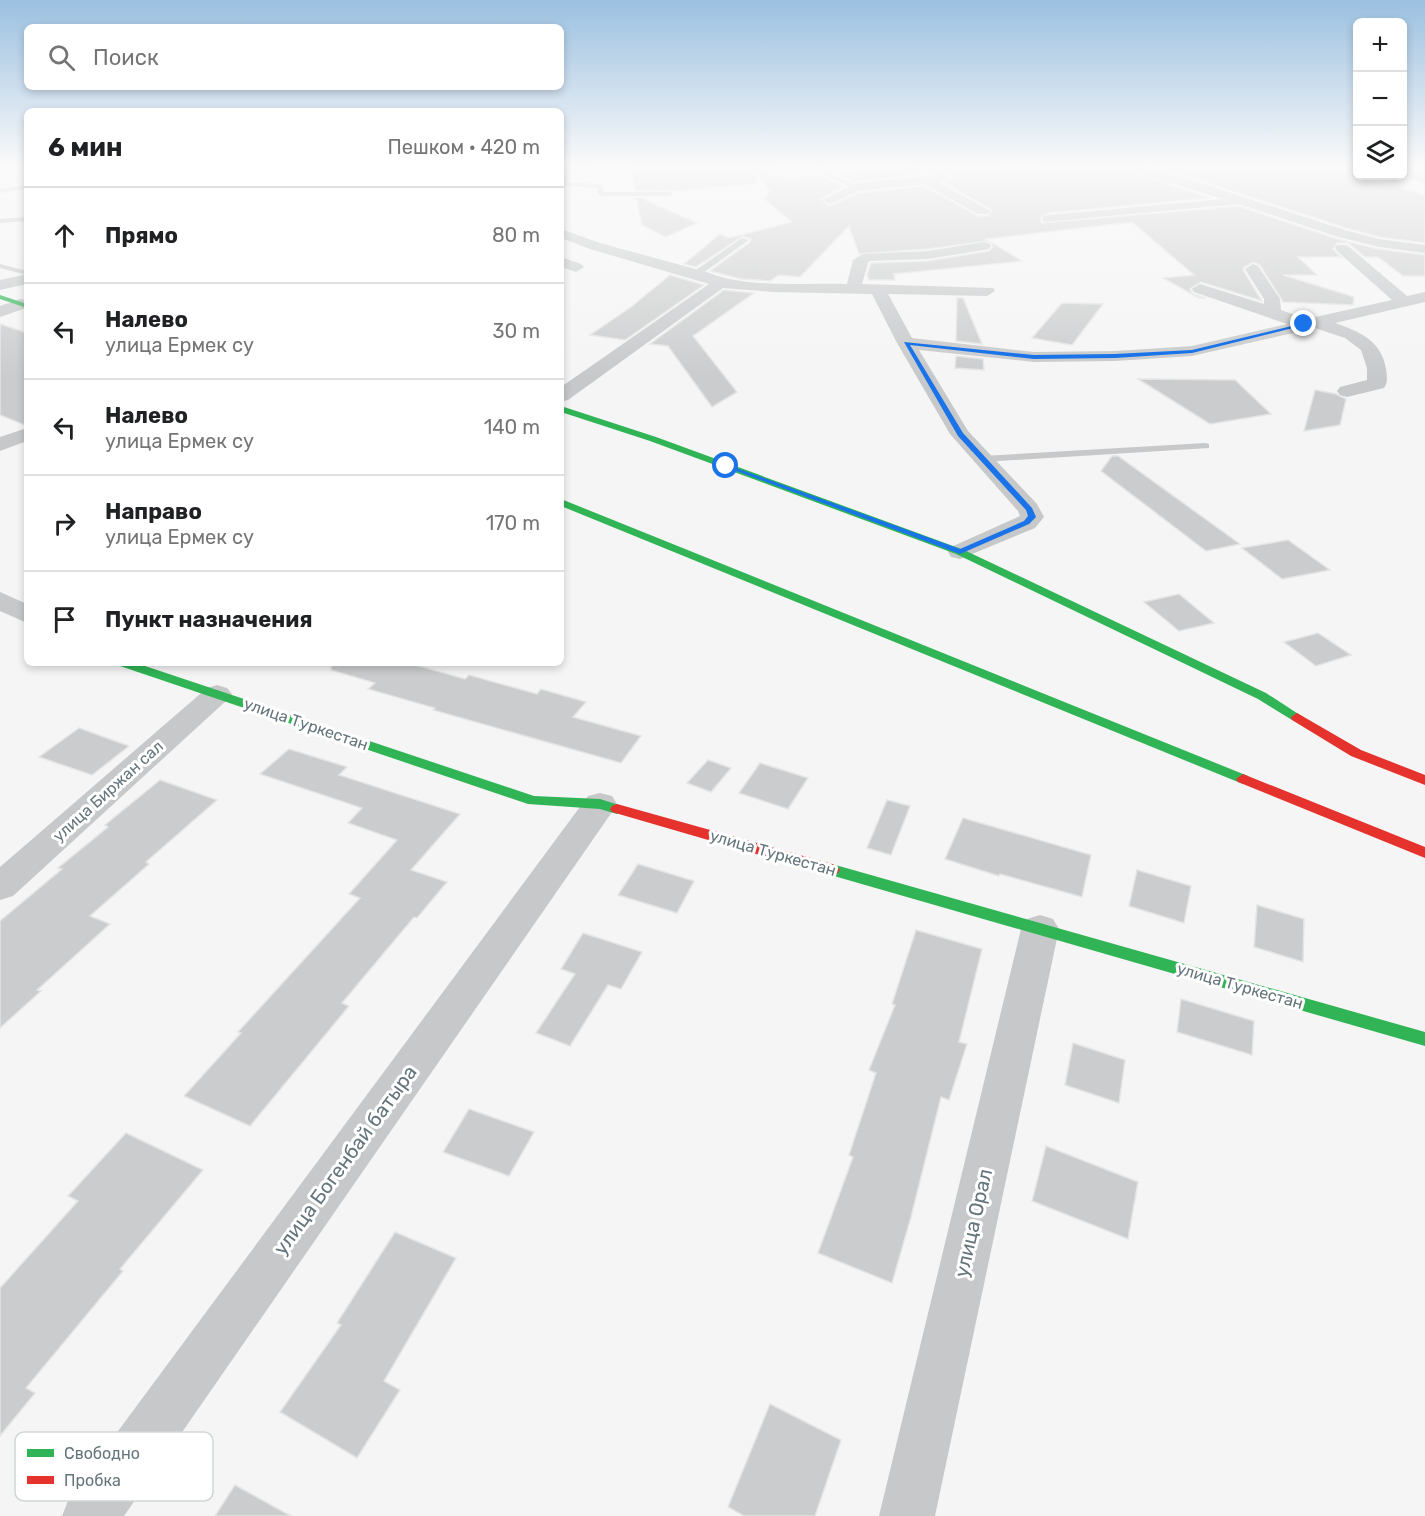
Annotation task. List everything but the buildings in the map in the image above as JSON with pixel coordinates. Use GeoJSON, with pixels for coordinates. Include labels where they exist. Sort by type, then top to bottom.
{"type":"FeatureCollection","features":[{"type":"Feature","properties":{"kind":"main road"},"geometry":{"type":"LineString","coordinates":[[0,297],[24,305]]}},
{"type":"Feature","properties":{"kind":"main road"},"geometry":{"type":"LineString","coordinates":[[564,410],[653,439],[960,552],[1262,696],[1356,753],[1425,780]]}},
{"type":"Feature","properties":{"kind":"main road"},"geometry":{"type":"LineString","coordinates":[[564,503],[1425,854]]}},
{"type":"Feature","properties":{"kind":"main road","name":"улица Туркестан"},"geometry":{"type":"LineString","coordinates":[[133,666],[533,801],[600,804],[1425,1039]]}},
{"type":"Feature","properties":{"kind":"street"},"geometry":{"type":"LineString","coordinates":[[568,236],[595,246],[696,274],[720,284],[878,290],[987,291]]}},
{"type":"Feature","properties":{"kind":"street"},"geometry":{"type":"LineString","coordinates":[[1349,236],[1378,243],[1425,249]]}},
{"type":"Feature","properties":{"kind":"street"},"geometry":{"type":"LineString","coordinates":[[853,289],[861,260],[868,257],[928,255],[984,246]]}},
{"type":"Feature","properties":{"kind":"street"},"geometry":{"type":"LineString","coordinates":[[1342,248],[1403,302]]}},
{"type":"Feature","properties":{"kind":"street"},"geometry":{"type":"LineString","coordinates":[[564,263],[576,267]]}},
{"type":"Feature","properties":{"kind":"street"},"geometry":{"type":"LineString","coordinates":[[1253,269],[1272,299],[1274,313]]}},
{"type":"Feature","properties":{"kind":"street"},"geometry":{"type":"LineString","coordinates":[[0,285],[24,280]]}},
{"type":"Feature","properties":{"kind":"street"},"geometry":{"type":"LineString","coordinates":[[564,394],[720,284]]}},
{"type":"Feature","properties":{"kind":"street"},"geometry":{"type":"LineString","coordinates":[[1200,289],[1365,340],[1372,352],[1378,372],[1377,384],[1347,391]]}},
{"type":"Feature","properties":{"kind":"street"},"geometry":{"type":"LineString","coordinates":[[878,290],[906,343],[960,434],[1029,509],[1032,517],[1027,523],[960,552]]}},
{"type":"Feature","properties":{"kind":"street"},"geometry":{"type":"LineString","coordinates":[[906,343],[1034,357],[1115,356],[1192,351],[1425,297]]}},
{"type":"Feature","properties":{"kind":"street"},"geometry":{"type":"LineString","coordinates":[[0,312],[24,305]]}},
{"type":"Feature","properties":{"kind":"street"},"geometry":{"type":"LineString","coordinates":[[0,445],[24,435]]}},
{"type":"Feature","properties":{"kind":"street"},"geometry":{"type":"LineString","coordinates":[[0,600],[24,613]]}},
{"type":"Feature","properties":{"kind":"street","name":"улица Биржан сал"},"geometry":{"type":"LineString","coordinates":[[0,887],[217,694]]}},
{"type":"Feature","properties":{"kind":"street","name":"улица Богенбай батыра"},"geometry":{"type":"LineString","coordinates":[[150,1432],[600,804]]}},
{"type":"Feature","properties":{"kind":"street","name":"улица Орал"},"geometry":{"type":"LineString","coordinates":[[907,1516],[1040,929]]}},
{"type":"Feature","properties":{"kind":"street","name":"улица Богенбай батыра"},"geometry":{"type":"LineString","coordinates":[[90,1516],[101,1501]]}},
{"type":"Feature","properties":{"kind":"lane"},"geometry":{"type":"LineString","coordinates":[[696,274],[745,240]]}},
{"type":"Feature","properties":{"kind":"lane"},"geometry":{"type":"LineString","coordinates":[[0,266],[24,272]]}},
{"type":"Feature","properties":{"kind":"lane"},"geometry":{"type":"LineString","coordinates":[[983,459],[1205,446]]}},
{"type":"Feature","properties":{"kind":"traffic: fast"},"geometry":{"type":"LineString","coordinates":[[0,297],[24,305]]}},
{"type":"Feature","properties":{"kind":"traffic: fast"},"geometry":{"type":"LineString","coordinates":[[564,410],[653,439],[960,552],[1262,696],[1297,717]]}},
{"type":"Feature","properties":{"kind":"traffic: fast"},"geometry":{"type":"LineString","coordinates":[[564,503],[1243,779]]}},
{"type":"Feature","properties":{"kind":"traffic: fast"},"geometry":{"type":"LineString","coordinates":[[133,666],[533,801],[600,804],[617,809]]}},
{"type":"Feature","properties":{"kind":"traffic: fast"},"geometry":{"type":"LineString","coordinates":[[832,870],[1425,1039]]}},
{"type":"Feature","properties":{"kind":"traffic: jam"},"geometry":{"type":"LineString","coordinates":[[1297,717],[1356,753],[1425,780]]}},
{"type":"Feature","properties":{"kind":"traffic: jam"},"geometry":{"type":"LineString","coordinates":[[1243,779],[1425,853]]}},
{"type":"Feature","properties":{"kind":"traffic: jam"},"geometry":{"type":"LineString","coordinates":[[617,809],[832,870]]}},
{"type":"Feature","properties":{"kind":"route"},"geometry":{"type":"LineString","coordinates":[[726,466],[960,552],[1027,523],[1032,517],[1029,509],[960,434],[906,343],[1034,357],[1115,356],[1192,351],[1304,324]]}}]}
